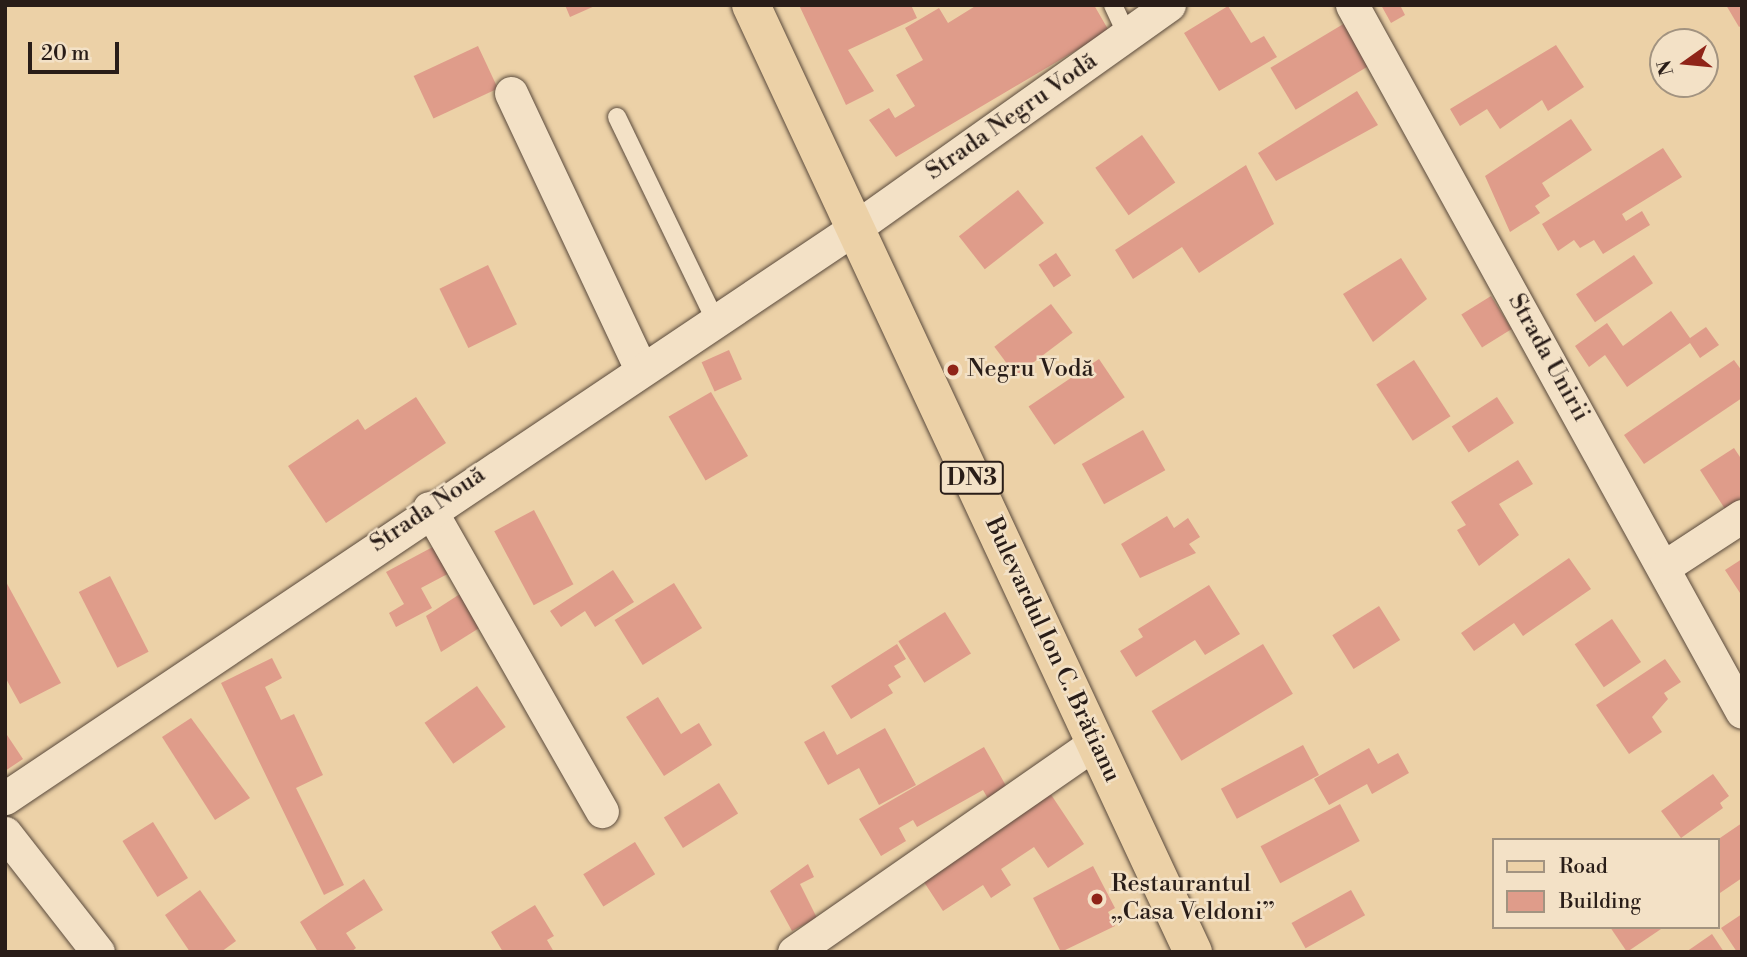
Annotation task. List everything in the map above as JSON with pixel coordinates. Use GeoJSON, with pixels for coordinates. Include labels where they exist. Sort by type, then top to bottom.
{"type":"FeatureCollection","features":[{"type":"Feature","properties":{"kind":"main road","name":"Bulevardul Ion C. Brătianu"},"geometry":{"type":"LineString","coordinates":[[751,5],[1193,952]]}},
{"type":"Feature","properties":{"kind":"street","name":"Strada Negru Vodă"},"geometry":{"type":"LineString","coordinates":[[855,228],[1169,5]]}},
{"type":"Feature","properties":{"kind":"street","name":"Strada Unirii"},"geometry":{"type":"LineString","coordinates":[[1352,5],[1742,712]]}},
{"type":"Feature","properties":{"kind":"street"},"geometry":{"type":"LineString","coordinates":[[511,93],[641,369]]}},
{"type":"Feature","properties":{"kind":"street","name":"Strada Nouă"},"geometry":{"type":"LineString","coordinates":[[5,798],[429,508],[855,228]]}},
{"type":"Feature","properties":{"kind":"street"},"geometry":{"type":"LineString","coordinates":[[429,508],[602,811]]}},
{"type":"Feature","properties":{"kind":"street"},"geometry":{"type":"LineString","coordinates":[[1664,568],[1742,516]]}},
{"type":"Feature","properties":{"kind":"street"},"geometry":{"type":"LineString","coordinates":[[794,952],[1095,743]]}},
{"type":"Feature","properties":{"kind":"street"},"geometry":{"type":"LineString","coordinates":[[5,833],[98,952]]}},
{"type":"Feature","properties":{"kind":"lane"},"geometry":{"type":"LineString","coordinates":[[1113,5],[1127,35]]}},
{"type":"Feature","properties":{"kind":"lane"},"geometry":{"type":"LineString","coordinates":[[617,117],[715,320]]}},
{"type":"Feature","properties":{"kind":"building"},"geometry":{"type":"Polygon","coordinates":[[[565,5],[597,5],[570,17],[565,5]]]}},
{"type":"Feature","properties":{"kind":"building"},"geometry":{"type":"Polygon","coordinates":[[[799,5],[911,5],[917,18],[848,50],[874,91],[846,105],[799,5]]]}},
{"type":"Feature","properties":{"kind":"building"},"geometry":{"type":"Polygon","coordinates":[[[977,5],[1094,5],[1109,31],[896,157],[869,120],[889,108],[895,118],[915,106],[896,75],[923,60],[905,28],[939,8],[948,23],[977,5]]]}},
{"type":"Feature","properties":{"kind":"building"},"geometry":{"type":"Polygon","coordinates":[[[1381,5],[1400,5],[1405,15],[1391,23],[1381,5]]]}},
{"type":"Feature","properties":{"kind":"building"},"geometry":{"type":"Polygon","coordinates":[[[1726,5],[1742,5],[1742,25],[1739,27],[1726,5]]]}},
{"type":"Feature","properties":{"kind":"building"},"geometry":{"type":"Polygon","coordinates":[[[1228,6],[1251,43],[1264,36],[1277,57],[1219,91],[1184,33],[1228,6]]]}},
{"type":"Feature","properties":{"kind":"building"},"geometry":{"type":"Polygon","coordinates":[[[1345,23],[1370,65],[1296,110],[1270,68],[1345,23]]]}},
{"type":"Feature","properties":{"kind":"building"},"geometry":{"type":"Polygon","coordinates":[[[1556,45],[1584,87],[1548,111],[1542,100],[1500,129],[1487,109],[1460,126],[1450,109],[1556,45]]]}},
{"type":"Feature","properties":{"kind":"building"},"geometry":{"type":"Polygon","coordinates":[[[478,46],[498,89],[434,119],[414,76],[478,46]]]}},
{"type":"Feature","properties":{"kind":"building"},"geometry":{"type":"Polygon","coordinates":[[[1357,91],[1378,125],[1276,181],[1258,153],[1357,91]]]}},
{"type":"Feature","properties":{"kind":"building"},"geometry":{"type":"Polygon","coordinates":[[[1571,119],[1592,150],[1542,183],[1550,196],[1535,206],[1540,213],[1510,232],[1485,176],[1571,119]]]}},
{"type":"Feature","properties":{"kind":"building"},"geometry":{"type":"Polygon","coordinates":[[[1142,135],[1175,183],[1129,215],[1095,168],[1142,135]]]}},
{"type":"Feature","properties":{"kind":"building"},"geometry":{"type":"Polygon","coordinates":[[[1663,148],[1682,177],[1622,214],[1626,221],[1642,211],[1650,225],[1603,254],[1594,240],[1580,248],[1574,240],[1558,251],[1542,224],[1663,148]]]}},
{"type":"Feature","properties":{"kind":"building"},"geometry":{"type":"Polygon","coordinates":[[[1246,165],[1274,224],[1199,273],[1182,247],[1133,279],[1115,250],[1246,165]]]}},
{"type":"Feature","properties":{"kind":"building"},"geometry":{"type":"Polygon","coordinates":[[[1018,190],[1044,223],[985,269],[959,236],[1018,190]]]}},
{"type":"Feature","properties":{"kind":"building"},"geometry":{"type":"Polygon","coordinates":[[[1056,253],[1071,275],[1054,287],[1039,265],[1056,253]]]}},
{"type":"Feature","properties":{"kind":"building"},"geometry":{"type":"Polygon","coordinates":[[[1634,255],[1653,283],[1595,322],[1576,294],[1634,255]]]}},
{"type":"Feature","properties":{"kind":"building"},"geometry":{"type":"Polygon","coordinates":[[[1401,258],[1427,299],[1373,342],[1343,294],[1401,258]]]}},
{"type":"Feature","properties":{"kind":"building"},"geometry":{"type":"Polygon","coordinates":[[[488,265],[517,324],[468,348],[439,289],[488,265]]]}},
{"type":"Feature","properties":{"kind":"building"},"geometry":{"type":"Polygon","coordinates":[[[1491,296],[1512,329],[1482,348],[1461,315],[1491,296]]]}},
{"type":"Feature","properties":{"kind":"building"},"geometry":{"type":"Polygon","coordinates":[[[1051,304],[1073,333],[1016,375],[994,347],[1051,304]]]}},
{"type":"Feature","properties":{"kind":"building"},"geometry":{"type":"Polygon","coordinates":[[[1671,311],[1690,338],[1706,327],[1719,345],[1700,358],[1690,343],[1627,387],[1605,355],[1589,367],[1575,346],[1607,323],[1623,346],[1671,311]]]}},
{"type":"Feature","properties":{"kind":"building"},"geometry":{"type":"Polygon","coordinates":[[[729,350],[742,379],[715,391],[702,362],[729,350]]]}},
{"type":"Feature","properties":{"kind":"building"},"geometry":{"type":"Polygon","coordinates":[[[1099,359],[1125,397],[1054,445],[1029,407],[1099,359]]]}},
{"type":"Feature","properties":{"kind":"building"},"geometry":{"type":"Polygon","coordinates":[[[1414,360],[1450,416],[1413,441],[1376,385],[1414,360]]]}},
{"type":"Feature","properties":{"kind":"building"},"geometry":{"type":"Polygon","coordinates":[[[1734,360],[1742,371],[1742,398],[1644,464],[1624,435],[1734,360]]]}},
{"type":"Feature","properties":{"kind":"building"},"geometry":{"type":"Polygon","coordinates":[[[711,392],[748,456],[706,481],[669,417],[711,392]]]}},
{"type":"Feature","properties":{"kind":"building"},"geometry":{"type":"Polygon","coordinates":[[[416,397],[446,443],[326,523],[288,466],[358,419],[365,430],[416,397]]]}},
{"type":"Feature","properties":{"kind":"building"},"geometry":{"type":"Polygon","coordinates":[[[1497,397],[1514,423],[1469,452],[1452,426],[1497,397]]]}},
{"type":"Feature","properties":{"kind":"building"},"geometry":{"type":"Polygon","coordinates":[[[1143,430],[1165,470],[1104,504],[1082,464],[1143,430]]]}},
{"type":"Feature","properties":{"kind":"building"},"geometry":{"type":"Polygon","coordinates":[[[1734,448],[1742,460],[1742,498],[1725,509],[1700,470],[1734,448]]]}},
{"type":"Feature","properties":{"kind":"building"},"geometry":{"type":"Polygon","coordinates":[[[1518,460],[1533,484],[1499,504],[1519,535],[1479,566],[1457,530],[1466,525],[1451,502],[1518,460]]]}},
{"type":"Feature","properties":{"kind":"building"},"geometry":{"type":"Polygon","coordinates":[[[534,510],[573,584],[534,605],[494,531],[534,510]]]}},
{"type":"Feature","properties":{"kind":"building"},"geometry":{"type":"Polygon","coordinates":[[[1167,516],[1174,528],[1188,518],[1200,537],[1189,544],[1196,553],[1140,578],[1121,544],[1167,516]]]}},
{"type":"Feature","properties":{"kind":"building"},"geometry":{"type":"Polygon","coordinates":[[[442,542],[457,569],[421,588],[432,608],[396,627],[389,613],[404,604],[386,572],[442,542]]]}},
{"type":"Feature","properties":{"kind":"building"},"geometry":{"type":"Polygon","coordinates":[[[1569,558],[1591,589],[1523,636],[1514,623],[1474,651],[1461,633],[1569,558]]]}},
{"type":"Feature","properties":{"kind":"building"},"geometry":{"type":"Polygon","coordinates":[[[1742,559],[1742,596],[1725,570],[1742,559]]]}},
{"type":"Feature","properties":{"kind":"building"},"geometry":{"type":"Polygon","coordinates":[[[613,570],[634,602],[595,627],[585,611],[561,627],[550,611],[613,570]]]}},
{"type":"Feature","properties":{"kind":"building"},"geometry":{"type":"Polygon","coordinates":[[[110,576],[149,652],[117,668],[79,592],[110,576]]]}},
{"type":"Feature","properties":{"kind":"building"},"geometry":{"type":"Polygon","coordinates":[[[5,580],[61,683],[20,704],[5,677],[5,580]]]}},
{"type":"Feature","properties":{"kind":"building"},"geometry":{"type":"Polygon","coordinates":[[[674,583],[702,628],[643,665],[615,620],[674,583]]]}},
{"type":"Feature","properties":{"kind":"building"},"geometry":{"type":"Polygon","coordinates":[[[1209,585],[1240,634],[1205,655],[1195,640],[1136,677],[1120,651],[1143,637],[1138,629],[1209,585]]]}},
{"type":"Feature","properties":{"kind":"building"},"geometry":{"type":"Polygon","coordinates":[[[463,592],[484,625],[441,652],[426,616],[463,592]]]}},
{"type":"Feature","properties":{"kind":"building"},"geometry":{"type":"Polygon","coordinates":[[[1379,606],[1400,640],[1354,669],[1332,635],[1379,606]]]}},
{"type":"Feature","properties":{"kind":"building"},"geometry":{"type":"Polygon","coordinates":[[[945,612],[971,654],[924,683],[898,641],[945,612]]]}},
{"type":"Feature","properties":{"kind":"building"},"geometry":{"type":"Polygon","coordinates":[[[1612,619],[1641,662],[1604,687],[1575,644],[1612,619]]]}},
{"type":"Feature","properties":{"kind":"building"},"geometry":{"type":"Polygon","coordinates":[[[897,644],[906,659],[894,666],[901,677],[888,685],[893,693],[851,719],[831,686],[897,644]]]}},
{"type":"Feature","properties":{"kind":"building"},"geometry":{"type":"Polygon","coordinates":[[[1263,644],[1293,694],[1181,761],[1152,711],[1263,644]]]}},
{"type":"Feature","properties":{"kind":"building"},"geometry":{"type":"Polygon","coordinates":[[[272,658],[282,678],[265,687],[281,720],[294,714],[323,775],[296,788],[344,885],[324,895],[221,683],[272,658]]]}},
{"type":"Feature","properties":{"kind":"building"},"geometry":{"type":"Polygon","coordinates":[[[1665,659],[1681,682],[1664,693],[1668,699],[1652,717],[1662,732],[1629,754],[1596,705],[1665,659]]]}},
{"type":"Feature","properties":{"kind":"building"},"geometry":{"type":"Polygon","coordinates":[[[477,686],[506,727],[453,764],[425,723],[477,686]]]}},
{"type":"Feature","properties":{"kind":"building"},"geometry":{"type":"Polygon","coordinates":[[[658,697],[681,734],[699,723],[712,745],[664,776],[626,717],[658,697]]]}},
{"type":"Feature","properties":{"kind":"building"},"geometry":{"type":"Polygon","coordinates":[[[191,718],[250,798],[215,820],[162,737],[191,718]]]}},
{"type":"Feature","properties":{"kind":"building"},"geometry":{"type":"Polygon","coordinates":[[[885,728],[916,785],[879,805],[859,768],[828,785],[804,742],[824,731],[837,755],[885,728]]]}},
{"type":"Feature","properties":{"kind":"building"},"geometry":{"type":"Polygon","coordinates":[[[5,732],[23,759],[5,771],[5,732]]]}},
{"type":"Feature","properties":{"kind":"building"},"geometry":{"type":"Polygon","coordinates":[[[1303,745],[1319,775],[1237,819],[1221,789],[1303,745]]]}},
{"type":"Feature","properties":{"kind":"building"},"geometry":{"type":"Polygon","coordinates":[[[984,747],[1009,791],[990,802],[983,790],[917,827],[913,820],[899,828],[906,841],[881,856],[859,819],[984,747]]]}},
{"type":"Feature","properties":{"kind":"building"},"geometry":{"type":"Polygon","coordinates":[[[1369,748],[1378,764],[1398,753],[1409,773],[1372,794],[1367,784],[1329,805],[1314,779],[1369,748]]]}},
{"type":"Feature","properties":{"kind":"building"},"geometry":{"type":"Polygon","coordinates":[[[1713,774],[1729,796],[1720,803],[1723,808],[1681,838],[1661,811],[1713,774]]]}},
{"type":"Feature","properties":{"kind":"building"},"geometry":{"type":"Polygon","coordinates":[[[719,783],[738,814],[683,848],[664,817],[719,783]]]}},
{"type":"Feature","properties":{"kind":"building"},"geometry":{"type":"Polygon","coordinates":[[[1048,790],[1084,844],[1048,868],[1034,847],[1001,869],[1011,885],[991,898],[983,885],[943,911],[920,876],[1048,790]]]}},
{"type":"Feature","properties":{"kind":"building"},"geometry":{"type":"Polygon","coordinates":[[[1340,804],[1360,841],[1280,883],[1261,846],[1340,804]]]}},
{"type":"Feature","properties":{"kind":"building"},"geometry":{"type":"Polygon","coordinates":[[[153,822],[188,878],[157,897],[122,841],[153,822]]]}},
{"type":"Feature","properties":{"kind":"building"},"geometry":{"type":"Polygon","coordinates":[[[1742,823],[1742,878],[1719,894],[1719,839],[1742,823]]]}},
{"type":"Feature","properties":{"kind":"building"},"geometry":{"type":"Polygon","coordinates":[[[635,842],[655,874],[603,907],[583,874],[635,842]]]}},
{"type":"Feature","properties":{"kind":"building"},"geometry":{"type":"Polygon","coordinates":[[[808,864],[814,877],[800,884],[817,918],[792,931],[770,891],[808,864]]]}},
{"type":"Feature","properties":{"kind":"building"},"geometry":{"type":"Polygon","coordinates":[[[1093,866],[1115,908],[1108,912],[1115,926],[1061,952],[1033,898],[1093,866]]]}},
{"type":"Feature","properties":{"kind":"building"},"geometry":{"type":"Polygon","coordinates":[[[364,879],[383,910],[346,933],[356,948],[351,952],[318,952],[300,922],[364,879]]]}},
{"type":"Feature","properties":{"kind":"building"},"geometry":{"type":"Polygon","coordinates":[[[200,890],[236,941],[221,952],[190,952],[165,915],[200,890]]]}},
{"type":"Feature","properties":{"kind":"building"},"geometry":{"type":"Polygon","coordinates":[[[1351,890],[1365,915],[1306,948],[1292,923],[1351,890]]]}},
{"type":"Feature","properties":{"kind":"building"},"geometry":{"type":"Polygon","coordinates":[[[535,905],[554,936],[547,940],[554,952],[503,952],[491,932],[535,905]]]}},
{"type":"Feature","properties":{"kind":"building"},"geometry":{"type":"Polygon","coordinates":[[[1742,914],[1742,952],[1737,952],[1721,928],[1742,914]]]}},
{"type":"Feature","properties":{"kind":"building"},"geometry":{"type":"Polygon","coordinates":[[[1611,929],[1661,929],[1627,952],[1611,929]]]}},
{"type":"Feature","properties":{"kind":"building"},"geometry":{"type":"Polygon","coordinates":[[[1712,934],[1724,952],[1686,952],[1712,934]]]}},
{"type":"Feature","properties":{"kind":"place","name":"Negru Vodă"},"geometry":{"type":"Point","coordinates":[953,370]}},
{"type":"Feature","properties":{"kind":"place","name":"Restaurantul „Casa Veldoni”"},"geometry":{"type":"Point","coordinates":[1097,899]}}]}
